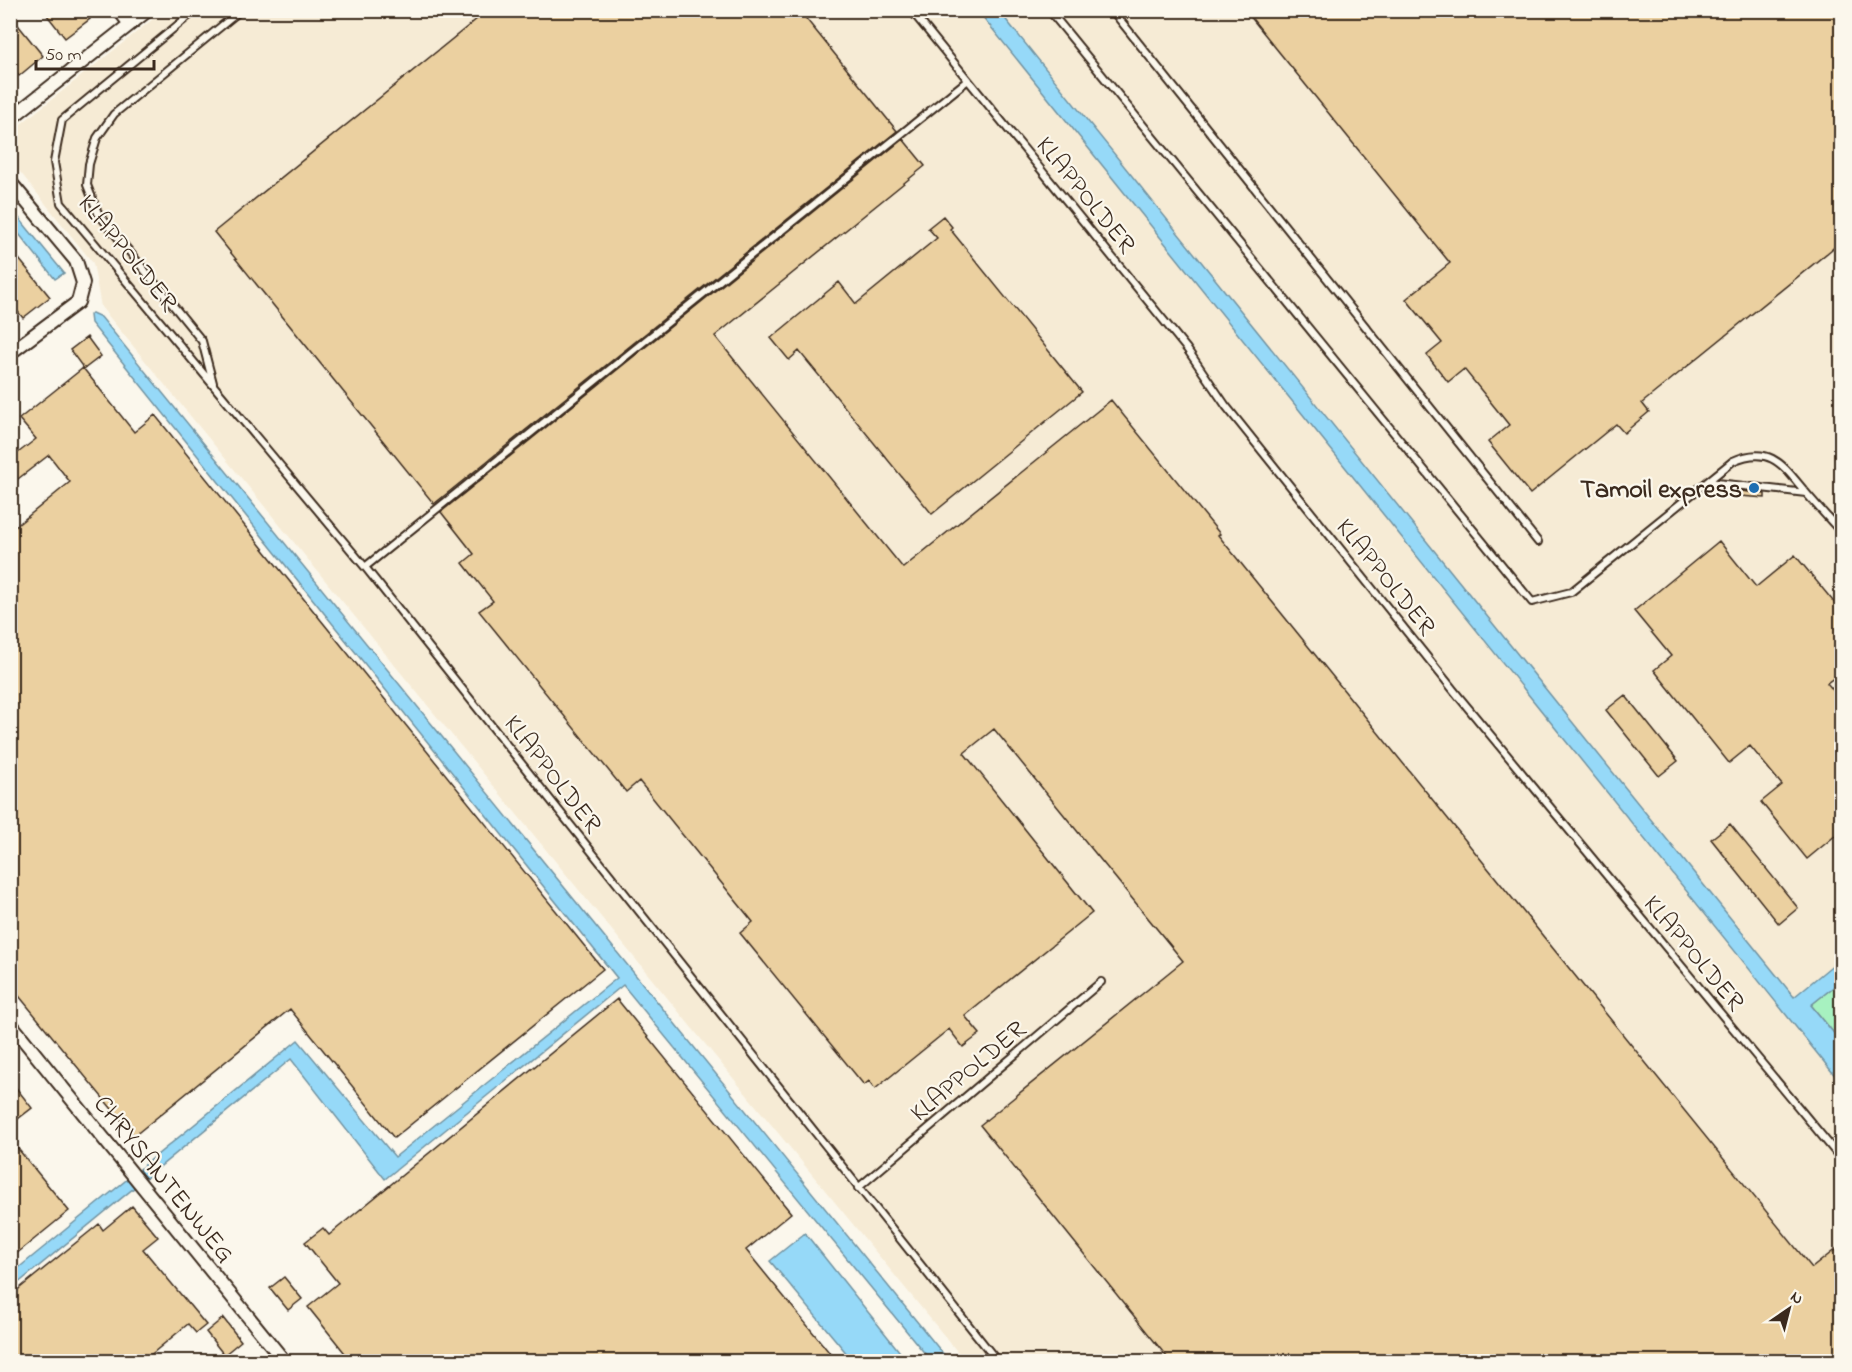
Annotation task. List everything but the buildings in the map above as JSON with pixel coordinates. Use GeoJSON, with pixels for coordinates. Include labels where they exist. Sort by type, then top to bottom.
{"type":"FeatureCollection","features":[{"type":"Feature","properties":{"kind":"street"},"geometry":{"type":"LineString","coordinates":[[119,10],[130,24]]}},
{"type":"Feature","properties":{"kind":"street"},"geometry":{"type":"LineString","coordinates":[[10,119],[148,10]]}},
{"type":"Feature","properties":{"kind":"street"},"geometry":{"type":"LineString","coordinates":[[10,182],[76,261],[83,283],[78,302],[10,353]]}},
{"type":"Feature","properties":{"kind":"street","name":"CHRYSANTENWEG"},"geometry":{"type":"LineString","coordinates":[[10,1023],[285,1362]]}},
{"type":"Feature","properties":{"kind":"lane","name":"KLAPPOLDER"},"geometry":{"type":"LineString","coordinates":[[196,10],[62,120],[54,162],[62,203],[364,567],[998,1362]]}},
{"type":"Feature","properties":{"kind":"lane","name":"KLAPPOLDER"},"geometry":{"type":"LineString","coordinates":[[214,386],[202,341],[98,213],[87,185],[89,164],[97,138],[114,114],[241,10]]}},
{"type":"Feature","properties":{"kind":"lane","name":"KLAPPOLDER"},"geometry":{"type":"LineString","coordinates":[[911,10],[1187,349],[1226,406],[1459,697],[1842,1160]]}},
{"type":"Feature","properties":{"kind":"lane"},"geometry":{"type":"LineString","coordinates":[[1049,10],[1532,602],[1571,592],[1733,461],[1752,454],[1762,455],[1780,463],[1842,533]]}},
{"type":"Feature","properties":{"kind":"lane"},"geometry":{"type":"LineString","coordinates":[[1112,10],[1538,542]]}},
{"type":"Feature","properties":{"kind":"lane"},"geometry":{"type":"LineString","coordinates":[[364,567],[968,80]]}},
{"type":"Feature","properties":{"kind":"lane"},"geometry":{"type":"LineString","coordinates":[[1708,482],[1806,493]]}},
{"type":"Feature","properties":{"kind":"lane","name":"KLAPPOLDER"},"geometry":{"type":"LineString","coordinates":[[858,1188],[1101,982]]}},
{"type":"Feature","properties":{"kind":"shaded area"},"geometry":{"type":"Polygon","coordinates":[[[163,11],[1841,11],[1841,1361],[965,1361],[101,307],[93,263],[12,162],[17,127],[163,11]]]}},
{"type":"Feature","properties":{"kind":"green space"},"geometry":{"type":"Polygon","coordinates":[[[1841,981],[1841,1042],[1811,1005],[1841,981]]]}},
{"type":"Feature","properties":{"kind":"water"},"geometry":{"type":"Polygon","coordinates":[[[978,11],[999,11],[1794,997],[1841,958],[1841,981],[1811,1005],[1841,1042],[1841,1083],[978,11]]]}},
{"type":"Feature","properties":{"kind":"water"},"geometry":{"type":"Polygon","coordinates":[[[10,207],[64,273],[55,279],[11,224],[10,207]]]}},
{"type":"Feature","properties":{"kind":"water"},"geometry":{"type":"Polygon","coordinates":[[[92,313],[101,317],[949,1361],[931,1361],[623,985],[385,1179],[291,1059],[11,1289],[11,1274],[298,1040],[395,1157],[617,978],[91,323],[92,313]]]}},
{"type":"Feature","properties":{"kind":"water"},"geometry":{"type":"Polygon","coordinates":[[[805,1233],[907,1361],[853,1361],[770,1261],[805,1233]]]}},
{"type":"Feature","properties":{"kind":"place","name":"Tamoil express"},"geometry":{"type":"Point","coordinates":[1754,488]}}]}
